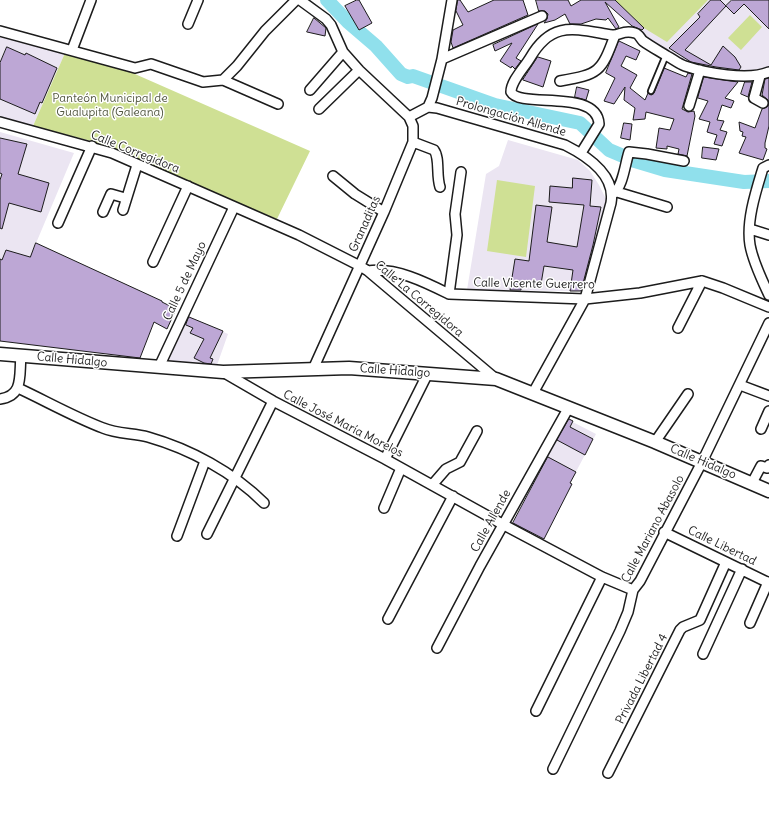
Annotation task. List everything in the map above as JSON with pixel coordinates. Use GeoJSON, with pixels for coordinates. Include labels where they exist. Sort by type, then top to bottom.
{"type":"FeatureCollection","features":[{"type":"Feature","properties":{"kind":"main road","name":"Calle Hidalgo"},"geometry":{"type":"LineString","coordinates":[[0,354],[223,372],[349,368],[496,379],[655,442],[769,491]]}},
{"type":"Feature","properties":{"kind":"street"},"geometry":{"type":"LineString","coordinates":[[72,50],[90,0]]}},
{"type":"Feature","properties":{"kind":"street"},"geometry":{"type":"LineString","coordinates":[[188,24],[198,0]]}},
{"type":"Feature","properties":{"kind":"street"},"geometry":{"type":"LineString","coordinates":[[223,80],[237,66],[265,31],[296,0]]}},
{"type":"Feature","properties":{"kind":"street"},"geometry":{"type":"LineString","coordinates":[[300,0],[322,15],[331,25],[343,52],[359,70],[409,117],[428,107],[432,98],[436,77],[442,59],[452,0]]}},
{"type":"Feature","properties":{"kind":"street"},"geometry":{"type":"LineString","coordinates":[[442,59],[542,16]]}},
{"type":"Feature","properties":{"kind":"street"},"geometry":{"type":"LineString","coordinates":[[581,153],[599,124],[597,116],[578,104],[548,99],[522,99],[512,95],[511,90],[537,46],[551,34],[564,30],[592,31],[615,35],[624,31],[637,33],[643,40],[684,65],[700,70],[728,74],[765,74],[754,98],[763,104]]}},
{"type":"Feature","properties":{"kind":"street"},"geometry":{"type":"LineString","coordinates":[[0,31],[135,68],[151,64],[203,82],[223,80],[278,104]]}},
{"type":"Feature","properties":{"kind":"street"},"geometry":{"type":"LineString","coordinates":[[560,81],[589,75],[596,72],[607,56],[615,35]]}},
{"type":"Feature","properties":{"kind":"street"},"geometry":{"type":"LineString","coordinates":[[310,90],[343,52]]}},
{"type":"Feature","properties":{"kind":"street"},"geometry":{"type":"LineString","coordinates":[[319,109],[359,70]]}},
{"type":"Feature","properties":{"kind":"street"},"geometry":{"type":"LineString","coordinates":[[689,106],[700,70]]}},
{"type":"Feature","properties":{"kind":"street","name":"Prolongación Allende"},"geometry":{"type":"LineString","coordinates":[[428,107],[434,107],[541,137],[581,153],[595,164],[609,182],[615,193]]}},
{"type":"Feature","properties":{"kind":"street","name":"Granaditas"},"geometry":{"type":"LineString","coordinates":[[314,368],[384,212],[413,142],[413,126],[409,117]]}},
{"type":"Feature","properties":{"kind":"street","name":"Calle Corregidora"},"geometry":{"type":"LineString","coordinates":[[0,122],[92,146],[234,206]]}},
{"type":"Feature","properties":{"kind":"street"},"geometry":{"type":"LineString","coordinates":[[413,142],[434,150],[436,153],[438,162],[436,173],[440,187]]}},
{"type":"Feature","properties":{"kind":"street"},"geometry":{"type":"LineString","coordinates":[[58,223],[92,146]]}},
{"type":"Feature","properties":{"kind":"street"},"geometry":{"type":"LineString","coordinates":[[533,393],[585,300],[615,193],[629,152],[684,161]]}},
{"type":"Feature","properties":{"kind":"street"},"geometry":{"type":"LineString","coordinates":[[123,210],[125,198],[137,165]]}},
{"type":"Feature","properties":{"kind":"street"},"geometry":{"type":"LineString","coordinates":[[766,167],[757,189],[750,229],[751,247],[769,295]]}},
{"type":"Feature","properties":{"kind":"street"},"geometry":{"type":"LineString","coordinates":[[449,294],[457,235],[456,214],[461,172]]}},
{"type":"Feature","properties":{"kind":"street"},"geometry":{"type":"LineString","coordinates":[[333,176],[354,194],[384,212]]}},
{"type":"Feature","properties":{"kind":"street"},"geometry":{"type":"LineString","coordinates":[[154,262],[188,186]]}},
{"type":"Feature","properties":{"kind":"street"},"geometry":{"type":"LineString","coordinates":[[615,193],[667,207]]}},
{"type":"Feature","properties":{"kind":"street"},"geometry":{"type":"LineString","coordinates":[[103,212],[111,194],[125,198]]}},
{"type":"Feature","properties":{"kind":"street","name":"Calle La Corregidora"},"geometry":{"type":"LineString","coordinates":[[234,206],[299,235],[368,271],[496,379]]}},
{"type":"Feature","properties":{"kind":"street","name":"Calle 5 de Mayo"},"geometry":{"type":"LineString","coordinates":[[159,367],[234,206]]}},
{"type":"Feature","properties":{"kind":"street"},"geometry":{"type":"LineString","coordinates":[[750,229],[769,235]]}},
{"type":"Feature","properties":{"kind":"street","name":"Calle Vicente Guerrero"},"geometry":{"type":"LineString","coordinates":[[368,271],[392,272],[432,286],[449,294],[585,300],[640,293],[702,281]]}},
{"type":"Feature","properties":{"kind":"street"},"geometry":{"type":"LineString","coordinates":[[678,328],[702,281],[769,308]]}},
{"type":"Feature","properties":{"kind":"street","name":"Calle Mariano Abasolo"},"geometry":{"type":"LineString","coordinates":[[553,769],[620,631],[628,612],[633,590],[640,581],[664,532],[702,462],[769,323]]}},
{"type":"Feature","properties":{"kind":"street"},"geometry":{"type":"LineString","coordinates":[[0,399],[12,396],[18,388],[21,356]]}},
{"type":"Feature","properties":{"kind":"street","name":"Calle José María Morelos"},"geometry":{"type":"LineString","coordinates":[[223,372],[273,401],[433,484],[504,525],[602,577],[633,590]]}},
{"type":"Feature","properties":{"kind":"street"},"geometry":{"type":"LineString","coordinates":[[385,459],[428,373]]}},
{"type":"Feature","properties":{"kind":"street"},"geometry":{"type":"LineString","coordinates":[[740,384],[769,396]]}},
{"type":"Feature","properties":{"kind":"street"},"geometry":{"type":"LineString","coordinates":[[18,388],[104,429],[154,439],[172,445],[235,478],[264,504]]}},
{"type":"Feature","properties":{"kind":"street"},"geometry":{"type":"LineString","coordinates":[[655,442],[688,394]]}},
{"type":"Feature","properties":{"kind":"street"},"geometry":{"type":"LineString","coordinates":[[207,534],[273,401]]}},
{"type":"Feature","properties":{"kind":"street","name":"Calle Allende"},"geometry":{"type":"LineString","coordinates":[[437,648],[480,566],[569,407]]}},
{"type":"Feature","properties":{"kind":"street"},"geometry":{"type":"LineString","coordinates":[[761,429],[769,411]]}},
{"type":"Feature","properties":{"kind":"street"},"geometry":{"type":"LineString","coordinates":[[433,484],[446,469],[460,462],[478,431]]}},
{"type":"Feature","properties":{"kind":"street"},"geometry":{"type":"LineString","coordinates":[[177,536],[205,461]]}},
{"type":"Feature","properties":{"kind":"street"},"geometry":{"type":"LineString","coordinates":[[752,483],[761,466],[767,468],[769,465]]}},
{"type":"Feature","properties":{"kind":"street"},"geometry":{"type":"LineString","coordinates":[[384,508],[401,468]]}},
{"type":"Feature","properties":{"kind":"street"},"geometry":{"type":"LineString","coordinates":[[388,619],[453,496]]}},
{"type":"Feature","properties":{"kind":"street","name":"Calle Libertad"},"geometry":{"type":"LineString","coordinates":[[664,532],[768,582]]}},
{"type":"Feature","properties":{"kind":"street","name":"Privada Libertad 4"},"geometry":{"type":"LineString","coordinates":[[608,773],[680,630],[683,627],[700,620],[726,562]]}},
{"type":"Feature","properties":{"kind":"street"},"geometry":{"type":"LineString","coordinates":[[703,654],[742,569]]}},
{"type":"Feature","properties":{"kind":"street"},"geometry":{"type":"LineString","coordinates":[[536,711],[602,577]]}},
{"type":"Feature","properties":{"kind":"street"},"geometry":{"type":"LineString","coordinates":[[750,623],[768,582]]}},
{"type":"Feature","properties":{"kind":"lane"},"geometry":{"type":"LineString","coordinates":[[651,91],[666,55]]}},
{"type":"Feature","properties":{"kind":"shaded area"},"geometry":{"type":"Polygon","coordinates":[[[605,0],[769,0],[769,71],[727,72],[680,63],[643,37],[605,0]]]}},
{"type":"Feature","properties":{"kind":"shaded area"},"geometry":{"type":"Polygon","coordinates":[[[0,37],[65,53],[33,126],[0,118],[0,37]]]}},
{"type":"Feature","properties":{"kind":"shaded area"},"geometry":{"type":"Polygon","coordinates":[[[0,132],[74,153],[26,267],[0,259],[0,132]]]}},
{"type":"Feature","properties":{"kind":"shaded area"},"geometry":{"type":"Polygon","coordinates":[[[508,140],[578,160],[590,171],[599,185],[606,199],[585,291],[467,290],[486,174],[499,166],[508,140]]]}},
{"type":"Feature","properties":{"kind":"shaded area"},"geometry":{"type":"Polygon","coordinates":[[[186,315],[228,334],[216,368],[171,365],[167,360],[186,315]]]}},
{"type":"Feature","properties":{"kind":"shaded area"},"geometry":{"type":"Polygon","coordinates":[[[565,418],[596,434],[570,483],[540,467],[565,418]]]}},
{"type":"Feature","properties":{"kind":"green space"},"geometry":{"type":"Polygon","coordinates":[[[615,0],[708,0],[667,42],[644,28],[615,0]]]}},
{"type":"Feature","properties":{"kind":"green space"},"geometry":{"type":"Polygon","coordinates":[[[750,15],[762,27],[741,50],[728,38],[750,15]]]}},
{"type":"Feature","properties":{"kind":"green space","name":"Panteón Municipal de Gualupita (Galeana)"},"geometry":{"type":"Polygon","coordinates":[[[65,53],[119,67],[310,151],[277,219],[91,141],[33,126],[65,53]]]}},
{"type":"Feature","properties":{"kind":"green space"},"geometry":{"type":"Polygon","coordinates":[[[497,180],[535,186],[526,257],[487,251],[497,180]]]}},
{"type":"Feature","properties":{"kind":"building"},"geometry":{"type":"Polygon","coordinates":[[[359,0],[372,23],[359,30],[345,6],[359,0]]]}},
{"type":"Feature","properties":{"kind":"building"},"geometry":{"type":"Polygon","coordinates":[[[458,0],[460,0],[468,12],[494,0],[523,0],[528,15],[453,48],[451,42],[453,30],[463,25],[456,11],[458,0]]]}},
{"type":"Feature","properties":{"kind":"building"},"geometry":{"type":"Polygon","coordinates":[[[536,0],[568,0],[571,6],[581,0],[615,0],[644,28],[642,30],[632,26],[605,2],[619,27],[616,29],[608,18],[606,20],[596,19],[581,24],[570,24],[565,14],[555,20],[544,23],[548,14],[545,11],[539,11],[536,0]]]}},
{"type":"Feature","properties":{"kind":"building"},"geometry":{"type":"Polygon","coordinates":[[[711,0],[720,0],[726,6],[685,50],[711,65],[723,46],[735,57],[741,67],[739,70],[691,62],[669,48],[700,17],[698,14],[711,0]]]}},
{"type":"Feature","properties":{"kind":"building"},"geometry":{"type":"Polygon","coordinates":[[[732,0],[769,0],[769,29],[744,4],[734,14],[726,6],[732,0]]]}},
{"type":"Feature","properties":{"kind":"building"},"geometry":{"type":"Polygon","coordinates":[[[314,18],[326,28],[325,36],[307,32],[314,18]]]}},
{"type":"Feature","properties":{"kind":"building"},"geometry":{"type":"Polygon","coordinates":[[[538,24],[516,58],[521,61],[515,69],[512,66],[511,68],[500,61],[512,43],[495,51],[493,45],[538,24]]]}},
{"type":"Feature","properties":{"kind":"building"},"geometry":{"type":"Polygon","coordinates":[[[619,41],[640,51],[636,60],[626,56],[621,66],[637,75],[630,88],[645,100],[648,93],[651,95],[654,93],[664,68],[686,77],[688,73],[692,74],[682,109],[688,112],[694,111],[695,116],[687,156],[678,154],[679,149],[667,146],[667,149],[656,148],[659,128],[670,130],[674,119],[646,112],[645,119],[633,120],[635,108],[624,100],[625,87],[614,104],[604,101],[615,78],[606,73],[619,41]]]}},
{"type":"Feature","properties":{"kind":"building"},"geometry":{"type":"Polygon","coordinates":[[[7,47],[25,55],[26,53],[57,68],[42,103],[40,102],[35,114],[0,99],[0,63],[7,47]]]}},
{"type":"Feature","properties":{"kind":"building"},"geometry":{"type":"Polygon","coordinates":[[[538,57],[551,61],[543,87],[523,80],[538,57]]]}},
{"type":"Feature","properties":{"kind":"building"},"geometry":{"type":"Polygon","coordinates":[[[704,77],[738,82],[725,98],[734,101],[731,108],[722,105],[717,120],[724,121],[720,130],[727,132],[722,146],[714,144],[717,135],[707,132],[710,122],[699,119],[708,101],[698,98],[704,77]]]}},
{"type":"Feature","properties":{"kind":"building"},"geometry":{"type":"Polygon","coordinates":[[[769,78],[769,126],[765,143],[765,148],[767,149],[763,160],[739,153],[746,137],[742,136],[743,132],[740,131],[739,122],[755,128],[762,109],[768,106],[768,100],[762,95],[765,79],[769,78]]]}},
{"type":"Feature","properties":{"kind":"building"},"geometry":{"type":"Polygon","coordinates":[[[745,82],[752,82],[748,97],[741,94],[745,82]]]}},
{"type":"Feature","properties":{"kind":"building"},"geometry":{"type":"Polygon","coordinates":[[[577,87],[589,90],[586,100],[575,97],[577,87]]]}},
{"type":"Feature","properties":{"kind":"building"},"geometry":{"type":"Polygon","coordinates":[[[624,123],[632,124],[630,140],[621,138],[624,123]]]}},
{"type":"Feature","properties":{"kind":"building"},"geometry":{"type":"Polygon","coordinates":[[[0,138],[27,144],[18,174],[49,183],[41,212],[9,203],[2,229],[0,228],[0,180],[2,174],[0,173],[0,138]]]}},
{"type":"Feature","properties":{"kind":"building"},"geometry":{"type":"Polygon","coordinates":[[[703,147],[719,149],[716,160],[702,158],[703,147]]]}},
{"type":"Feature","properties":{"kind":"building"},"geometry":{"type":"Polygon","coordinates":[[[573,178],[592,180],[590,206],[601,207],[581,291],[570,291],[573,270],[544,266],[541,284],[521,282],[521,290],[510,290],[515,259],[529,261],[536,205],[552,207],[547,242],[577,247],[584,205],[549,202],[550,186],[572,188],[573,178]]]}},
{"type":"Feature","properties":{"kind":"building"},"geometry":{"type":"Polygon","coordinates":[[[36,243],[162,301],[176,309],[167,329],[154,322],[140,358],[0,341],[0,259],[2,260],[6,250],[30,257],[36,243]]]}},
{"type":"Feature","properties":{"kind":"building"},"geometry":{"type":"Polygon","coordinates":[[[189,317],[223,331],[210,358],[213,359],[211,364],[204,363],[194,358],[204,339],[190,333],[193,328],[186,325],[189,317]]]}},
{"type":"Feature","properties":{"kind":"building"},"geometry":{"type":"Polygon","coordinates":[[[569,419],[573,421],[570,427],[593,439],[585,455],[557,440],[569,419]]]}},
{"type":"Feature","properties":{"kind":"building"},"geometry":{"type":"Polygon","coordinates":[[[548,457],[576,472],[570,483],[572,484],[544,539],[513,523],[548,457]]]}},
{"type":"Feature","properties":{"kind":"waterway"},"geometry":{"type":"LineString","coordinates":[[327,0],[348,22],[376,46],[401,74],[408,77],[413,76],[495,105],[580,123],[609,150],[635,161],[665,170],[744,182],[769,181]]}}]}
